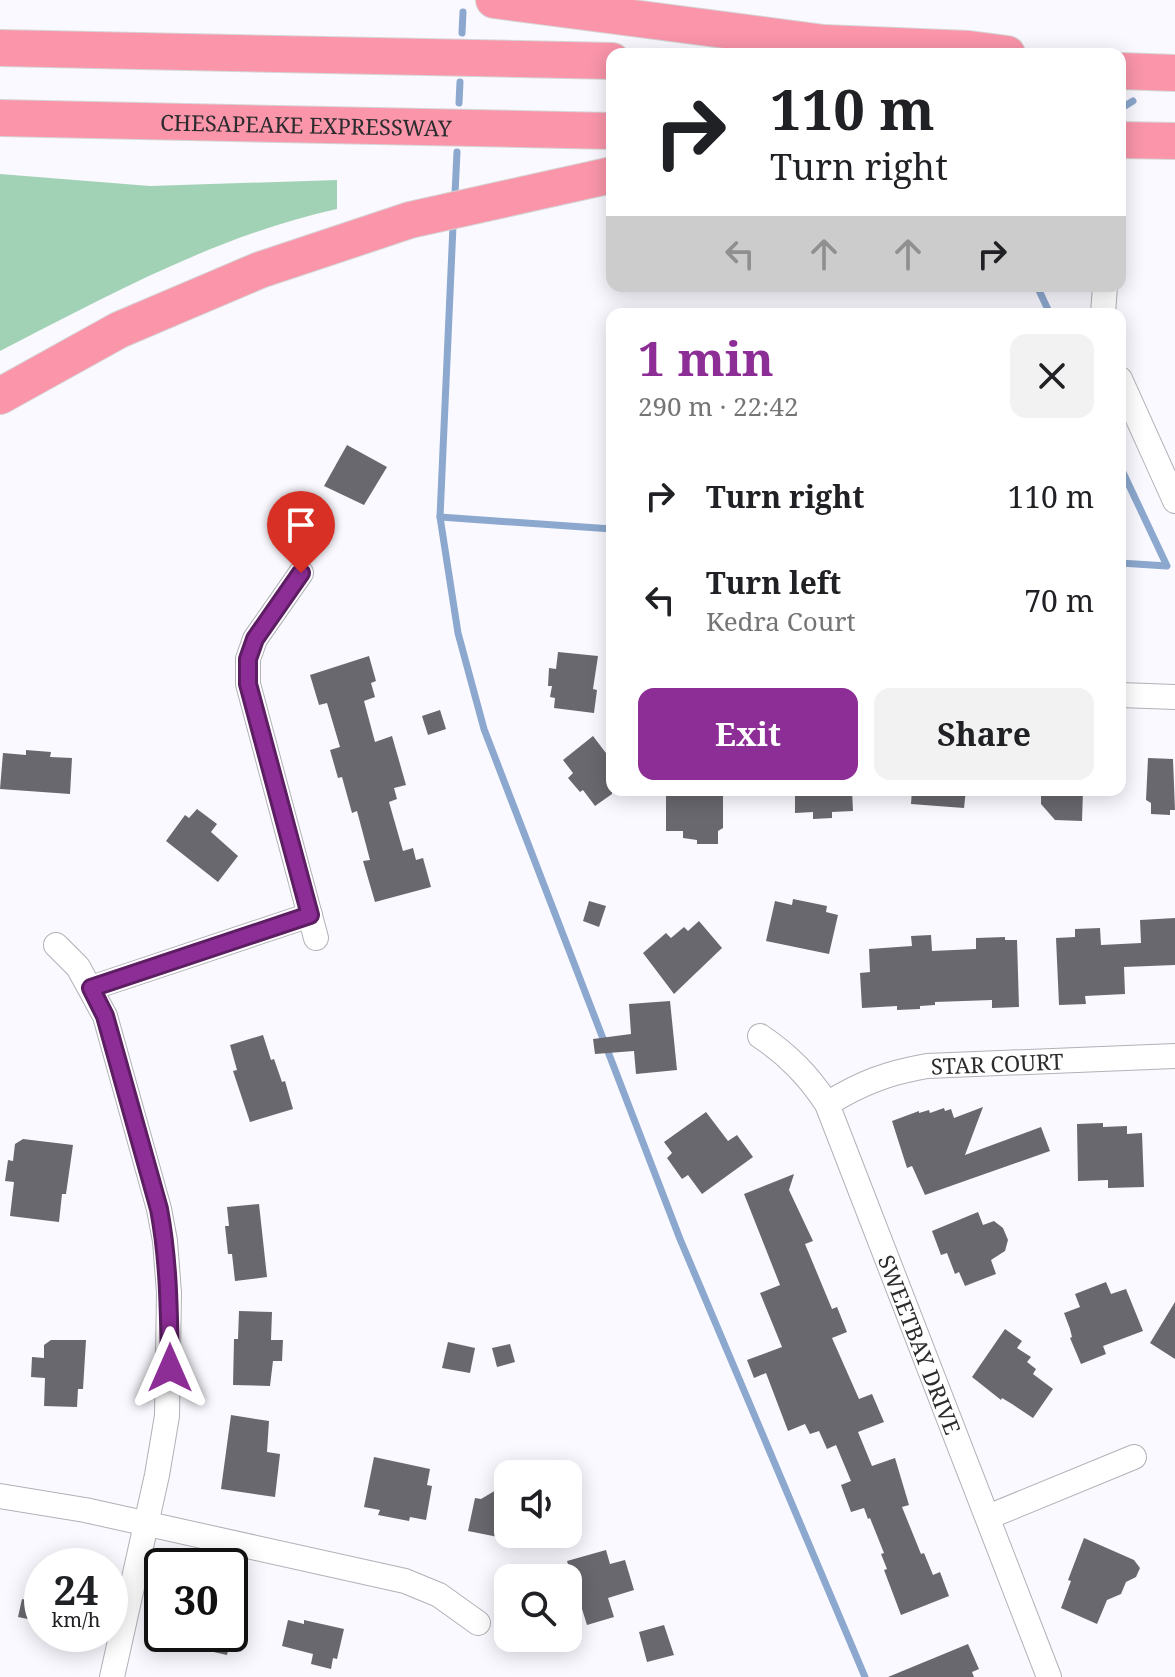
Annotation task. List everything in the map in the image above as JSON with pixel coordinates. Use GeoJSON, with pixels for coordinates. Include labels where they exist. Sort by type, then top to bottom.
{"type":"FeatureCollection","features":[{"type":"Feature","properties":{"kind":"highway"},"geometry":{"type":"LineString","coordinates":[[494,0],[824,43],[945,48]]}},
{"type":"Feature","properties":{"kind":"highway"},"geometry":{"type":"LineString","coordinates":[[0,48],[606,61]]}},
{"type":"Feature","properties":{"kind":"highway"},"geometry":{"type":"LineString","coordinates":[[1126,71],[1175,73]]}},
{"type":"Feature","properties":{"kind":"highway","name":"CHESAPEAKE EXPRESSWAY"},"geometry":{"type":"LineString","coordinates":[[0,118],[606,131]]}},
{"type":"Feature","properties":{"kind":"highway"},"geometry":{"type":"LineString","coordinates":[[1126,140],[1175,141]]}},
{"type":"Feature","properties":{"kind":"highway"},"geometry":{"type":"LineString","coordinates":[[0,396],[119,330],[260,270],[410,220],[606,176]]}},
{"type":"Feature","properties":{"kind":"street"},"geometry":{"type":"LineString","coordinates":[[1126,392],[1175,501]]}},
{"type":"Feature","properties":{"kind":"street"},"geometry":{"type":"LineString","coordinates":[[91,988],[313,926],[248,684],[248,659],[255,639],[301,573]]}},
{"type":"Feature","properties":{"kind":"street"},"geometry":{"type":"LineString","coordinates":[[1126,695],[1175,697]]}},
{"type":"Feature","properties":{"kind":"street"},"geometry":{"type":"LineString","coordinates":[[56,945],[78,967],[105,1016],[149,1170],[165,1241],[170,1323],[167,1416],[112,1677]]}},
{"type":"Feature","properties":{"kind":"street","name":"SWEETBAY DRIVE"},"geometry":{"type":"LineString","coordinates":[[760,1036],[787,1055],[809,1077],[827,1104],[1049,1677]]}},
{"type":"Feature","properties":{"kind":"street","name":"STAR COURT"},"geometry":{"type":"LineString","coordinates":[[827,1104],[857,1085],[891,1072],[927,1066],[1175,1056]]}},
{"type":"Feature","properties":{"kind":"street"},"geometry":{"type":"LineString","coordinates":[[988,1517],[1134,1457]]}},
{"type":"Feature","properties":{"kind":"street"},"geometry":{"type":"LineString","coordinates":[[0,1496],[85,1510],[405,1581],[439,1595],[478,1623]]}},
{"type":"Feature","properties":{"kind":"green space"},"geometry":{"type":"Polygon","coordinates":[[[0,174],[150,186],[337,180],[337,209],[206,251],[0,351],[0,174]]]}},
{"type":"Feature","properties":{"kind":"building"},"geometry":{"type":"Polygon","coordinates":[[[347,445],[387,467],[364,505],[324,486],[347,445]]]}},
{"type":"Feature","properties":{"kind":"building"},"geometry":{"type":"Polygon","coordinates":[[[558,652],[598,656],[593,689],[597,690],[594,713],[554,708],[555,698],[550,697],[552,686],[548,686],[549,668],[556,669],[558,652]]]}},
{"type":"Feature","properties":{"kind":"building"},"geometry":{"type":"Polygon","coordinates":[[[369,656],[376,681],[371,683],[375,697],[364,701],[375,742],[392,736],[406,785],[394,788],[397,799],[389,802],[403,851],[413,848],[416,860],[423,858],[431,887],[375,902],[363,861],[370,860],[357,811],[352,813],[342,777],[338,778],[330,750],[340,747],[327,703],[319,705],[310,675],[369,656]]]}},
{"type":"Feature","properties":{"kind":"building"},"geometry":{"type":"Polygon","coordinates":[[[440,710],[446,729],[428,735],[422,716],[440,710]]]}},
{"type":"Feature","properties":{"kind":"building"},"geometry":{"type":"Polygon","coordinates":[[[593,736],[606,753],[606,796],[609,796],[595,806],[583,790],[580,792],[568,778],[573,773],[563,760],[593,736]]]}},
{"type":"Feature","properties":{"kind":"building"},"geometry":{"type":"Polygon","coordinates":[[[26,750],[51,752],[50,757],[72,758],[70,794],[0,789],[3,753],[26,755],[26,750]]]}},
{"type":"Feature","properties":{"kind":"building"},"geometry":{"type":"Polygon","coordinates":[[[1148,758],[1173,759],[1175,810],[1170,810],[1170,815],[1151,814],[1151,803],[1146,800],[1148,758]]]}},
{"type":"Feature","properties":{"kind":"building"},"geometry":{"type":"Polygon","coordinates":[[[666,796],[723,796],[723,828],[718,831],[718,844],[697,844],[697,840],[683,838],[683,831],[666,831],[666,796]]]}},
{"type":"Feature","properties":{"kind":"building"},"geometry":{"type":"Polygon","coordinates":[[[795,796],[852,796],[853,811],[832,812],[832,818],[813,819],[813,812],[795,813],[795,796]]]}},
{"type":"Feature","properties":{"kind":"building"},"geometry":{"type":"Polygon","coordinates":[[[912,796],[965,796],[964,808],[911,804],[912,796]]]}},
{"type":"Feature","properties":{"kind":"building"},"geometry":{"type":"Polygon","coordinates":[[[1041,796],[1083,796],[1082,821],[1055,820],[1041,804],[1041,796]]]}},
{"type":"Feature","properties":{"kind":"building"},"geometry":{"type":"Polygon","coordinates":[[[197,809],[217,824],[211,832],[238,856],[218,882],[166,841],[185,815],[189,818],[197,809]]]}},
{"type":"Feature","properties":{"kind":"building"},"geometry":{"type":"Polygon","coordinates":[[[793,899],[827,906],[826,912],[838,915],[829,954],[766,941],[775,901],[792,905],[793,899]]]}},
{"type":"Feature","properties":{"kind":"building"},"geometry":{"type":"Polygon","coordinates":[[[589,901],[606,906],[599,927],[583,921],[589,901]]]}},
{"type":"Feature","properties":{"kind":"building"},"geometry":{"type":"Polygon","coordinates":[[[1175,918],[1175,965],[1124,967],[1125,994],[1085,996],[1086,1004],[1059,1005],[1056,938],[1075,937],[1075,929],[1100,928],[1101,945],[1141,943],[1140,920],[1175,918]]]}},
{"type":"Feature","properties":{"kind":"building"},"geometry":{"type":"Polygon","coordinates":[[[699,921],[722,948],[674,994],[643,953],[666,933],[671,938],[684,927],[688,931],[699,921]]]}},
{"type":"Feature","properties":{"kind":"building"},"geometry":{"type":"Polygon","coordinates":[[[931,935],[932,951],[976,949],[976,938],[1005,937],[1005,940],[1017,940],[1019,1007],[992,1008],[992,1000],[935,1002],[935,1005],[920,1006],[920,1009],[897,1010],[897,1006],[862,1008],[860,973],[870,972],[869,949],[912,946],[911,936],[931,935]]]}},
{"type":"Feature","properties":{"kind":"building"},"geometry":{"type":"Polygon","coordinates":[[[670,1001],[677,1070],[636,1074],[634,1051],[595,1054],[593,1039],[631,1034],[629,1004],[670,1001]]]}},
{"type":"Feature","properties":{"kind":"building"},"geometry":{"type":"Polygon","coordinates":[[[263,1035],[271,1060],[274,1059],[282,1082],[285,1081],[293,1109],[250,1122],[233,1071],[237,1070],[230,1045],[263,1035]]]}},
{"type":"Feature","properties":{"kind":"building"},"geometry":{"type":"Polygon","coordinates":[[[983,1107],[965,1155],[1041,1127],[1050,1151],[925,1195],[912,1166],[907,1168],[892,1121],[919,1111],[929,1110],[930,1113],[944,1108],[945,1111],[951,1109],[954,1118],[983,1107]]]}},
{"type":"Feature","properties":{"kind":"building"},"geometry":{"type":"Polygon","coordinates":[[[706,1112],[728,1141],[737,1135],[753,1157],[702,1194],[688,1175],[682,1179],[667,1158],[672,1153],[664,1142],[706,1112]]]}},
{"type":"Feature","properties":{"kind":"building"},"geometry":{"type":"Polygon","coordinates":[[[1103,1123],[1103,1127],[1127,1126],[1127,1134],[1142,1133],[1144,1187],[1108,1188],[1108,1180],[1078,1181],[1077,1124],[1103,1123]]]}},
{"type":"Feature","properties":{"kind":"building"},"geometry":{"type":"Polygon","coordinates":[[[23,1139],[73,1145],[59,1222],[10,1216],[14,1182],[5,1181],[8,1160],[13,1161],[15,1144],[23,1139]]]}},
{"type":"Feature","properties":{"kind":"building"},"geometry":{"type":"Polygon","coordinates":[[[794,1174],[789,1190],[813,1241],[805,1244],[832,1309],[837,1307],[847,1332],[832,1338],[859,1399],[872,1394],[884,1422],[858,1432],[872,1466],[895,1458],[909,1505],[902,1507],[921,1554],[924,1553],[933,1575],[940,1572],[949,1596],[901,1615],[884,1570],[887,1569],[881,1554],[884,1553],[870,1518],[864,1508],[851,1512],[841,1485],[851,1481],[836,1445],[827,1449],[819,1431],[810,1434],[805,1424],[788,1431],[766,1373],[754,1378],[747,1360],[782,1347],[760,1293],[780,1285],[744,1194],[794,1174]]]}},
{"type":"Feature","properties":{"kind":"building"},"geometry":{"type":"Polygon","coordinates":[[[259,1204],[267,1277],[235,1281],[232,1254],[228,1254],[225,1226],[229,1226],[227,1207],[259,1204]]]}},
{"type":"Feature","properties":{"kind":"building"},"geometry":{"type":"Polygon","coordinates":[[[978,1212],[983,1225],[994,1221],[1003,1228],[1008,1240],[1005,1251],[991,1260],[996,1274],[965,1286],[959,1272],[955,1274],[947,1253],[941,1255],[932,1231],[978,1212]]]}},
{"type":"Feature","properties":{"kind":"building"},"geometry":{"type":"Polygon","coordinates":[[[1106,1282],[1111,1294],[1126,1289],[1143,1331],[1103,1346],[1106,1354],[1081,1364],[1064,1313],[1080,1307],[1075,1294],[1106,1282]]]}},
{"type":"Feature","properties":{"kind":"building"},"geometry":{"type":"Polygon","coordinates":[[[1175,1302],[1175,1359],[1150,1343],[1175,1302]]]}},
{"type":"Feature","properties":{"kind":"building"},"geometry":{"type":"Polygon","coordinates":[[[239,1311],[272,1312],[271,1340],[283,1340],[282,1361],[273,1361],[270,1386],[233,1385],[234,1339],[238,1339],[239,1311]]]}},
{"type":"Feature","properties":{"kind":"building"},"geometry":{"type":"Polygon","coordinates":[[[1005,1329],[1022,1341],[1017,1348],[1031,1357],[1027,1362],[1036,1369],[1033,1374],[1053,1389],[1033,1418],[1001,1400],[972,1377],[1005,1329]]]}},
{"type":"Feature","properties":{"kind":"building"},"geometry":{"type":"Polygon","coordinates":[[[51,1340],[86,1340],[83,1389],[78,1389],[77,1407],[44,1406],[45,1378],[31,1377],[32,1357],[44,1358],[44,1345],[51,1340]]]}},
{"type":"Feature","properties":{"kind":"building"},"geometry":{"type":"Polygon","coordinates":[[[448,1342],[475,1348],[470,1373],[442,1368],[448,1342]]]}},
{"type":"Feature","properties":{"kind":"building"},"geometry":{"type":"Polygon","coordinates":[[[510,1344],[515,1362],[497,1367],[492,1348],[510,1344]]]}},
{"type":"Feature","properties":{"kind":"building"},"geometry":{"type":"Polygon","coordinates":[[[231,1415],[269,1421],[267,1452],[280,1454],[275,1497],[221,1489],[231,1415]]]}},
{"type":"Feature","properties":{"kind":"building"},"geometry":{"type":"Polygon","coordinates":[[[374,1457],[430,1469],[427,1485],[432,1486],[426,1520],[410,1517],[409,1521],[378,1515],[380,1510],[364,1507],[374,1457]]]}},
{"type":"Feature","properties":{"kind":"building"},"geometry":{"type":"Polygon","coordinates":[[[494,1491],[494,1536],[468,1531],[475,1498],[481,1499],[494,1491]]]}},
{"type":"Feature","properties":{"kind":"building"},"geometry":{"type":"Polygon","coordinates":[[[1084,1538],[1134,1560],[1140,1568],[1136,1577],[1126,1582],[1121,1594],[1107,1600],[1097,1624],[1061,1608],[1084,1538]]]}},
{"type":"Feature","properties":{"kind":"building"},"geometry":{"type":"Polygon","coordinates":[[[606,1550],[610,1564],[625,1560],[634,1590],[608,1598],[614,1617],[587,1625],[582,1609],[582,1564],[568,1564],[567,1561],[606,1550]]]}},
{"type":"Feature","properties":{"kind":"building"},"geometry":{"type":"Polygon","coordinates":[[[22,1599],[24,1599],[24,1618],[18,1617],[22,1599]]]}},
{"type":"Feature","properties":{"kind":"building"},"geometry":{"type":"Polygon","coordinates":[[[288,1620],[304,1624],[304,1620],[344,1629],[337,1659],[333,1658],[331,1669],[311,1664],[313,1654],[282,1646],[288,1620]]]}},
{"type":"Feature","properties":{"kind":"building"},"geometry":{"type":"Polygon","coordinates":[[[664,1625],[674,1655],[647,1662],[639,1632],[664,1625]]]}},
{"type":"Feature","properties":{"kind":"building"},"geometry":{"type":"Polygon","coordinates":[[[968,1644],[979,1669],[972,1672],[974,1677],[888,1677],[968,1644]]]}},
{"type":"Feature","properties":{"kind":"waterway"},"geometry":{"type":"LineString","coordinates":[[462,33],[463,12]]}},
{"type":"Feature","properties":{"kind":"waterway"},"geometry":{"type":"LineString","coordinates":[[459,103],[460,82]]}},
{"type":"Feature","properties":{"kind":"waterway"},"geometry":{"type":"LineString","coordinates":[[1126,105],[1133,101]]}},
{"type":"Feature","properties":{"kind":"waterway"},"geometry":{"type":"LineString","coordinates":[[455,194],[457,152]]}},
{"type":"Feature","properties":{"kind":"waterway"},"geometry":{"type":"LineString","coordinates":[[453,226],[440,517],[458,633],[484,729],[680,1239],[865,1677]]}},
{"type":"Feature","properties":{"kind":"waterway"},"geometry":{"type":"LineString","coordinates":[[1040,292],[1047,308]]}},
{"type":"Feature","properties":{"kind":"waterway"},"geometry":{"type":"LineString","coordinates":[[1126,479],[1167,566],[1126,563]]}},
{"type":"Feature","properties":{"kind":"waterway"},"geometry":{"type":"LineString","coordinates":[[440,517],[606,529]]}},
{"type":"Feature","properties":{"kind":"route"},"geometry":{"type":"LineString","coordinates":[[170,1368],[169,1293],[159,1209],[105,1016],[91,988],[310,915],[248,684],[248,659],[255,639],[301,573]]}}]}
